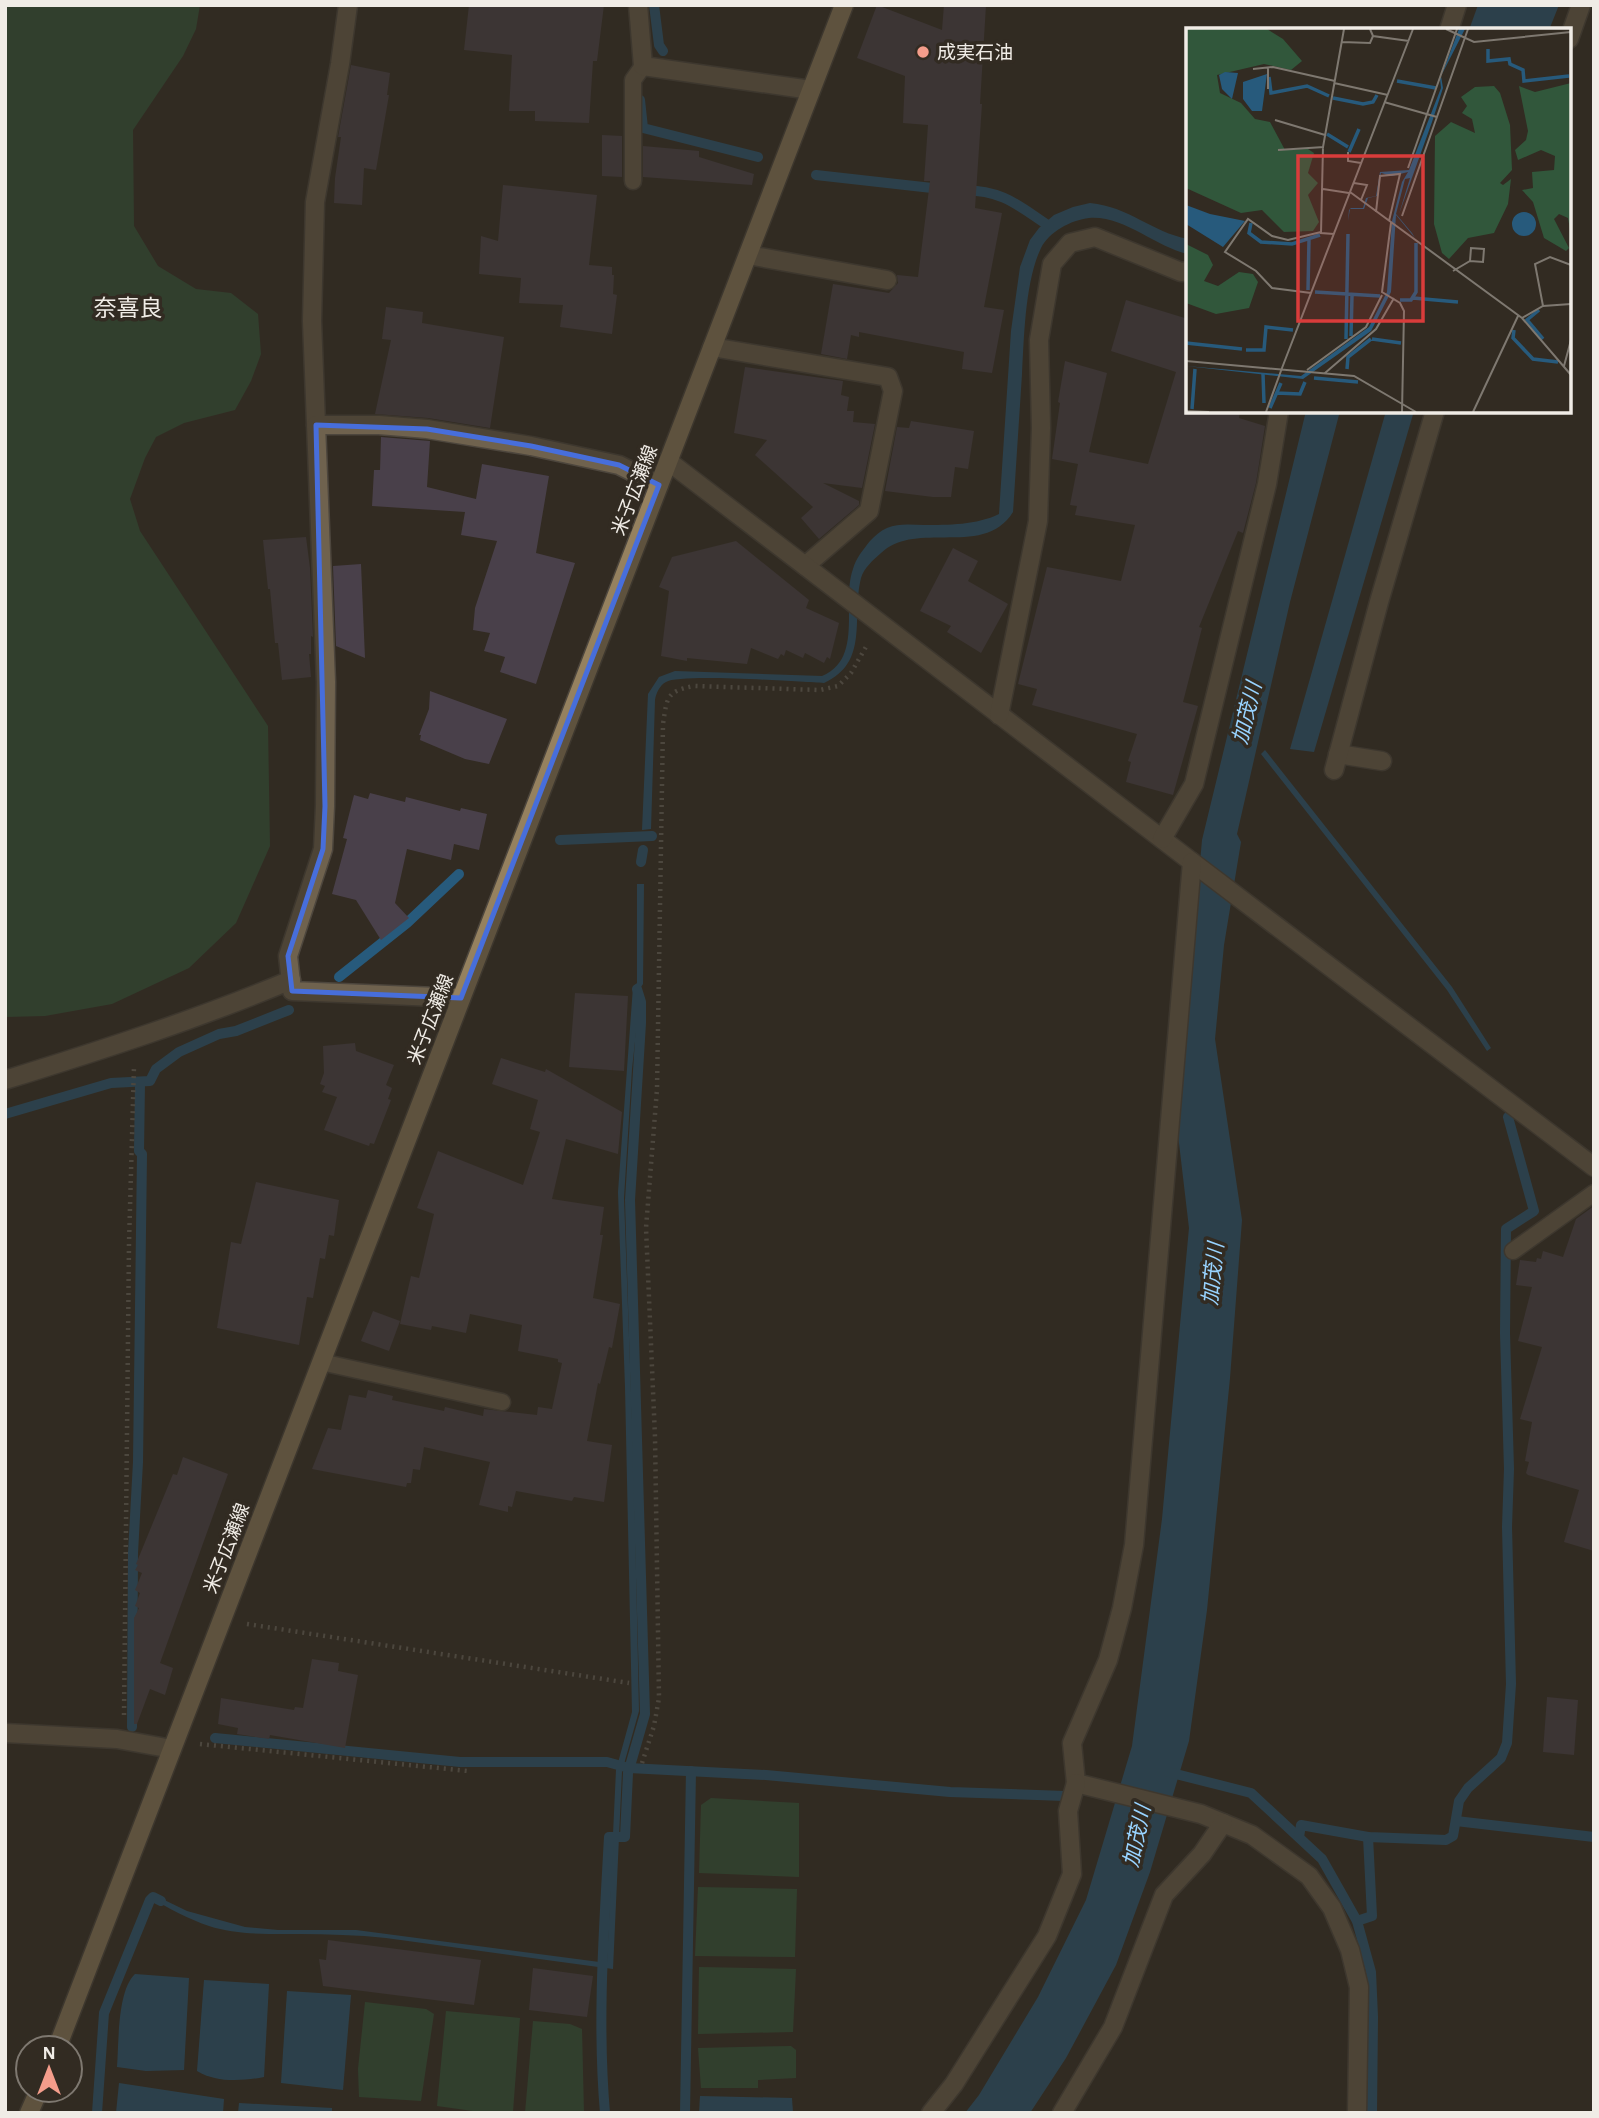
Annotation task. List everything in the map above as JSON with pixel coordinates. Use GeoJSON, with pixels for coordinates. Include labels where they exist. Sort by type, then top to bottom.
{"type":"FeatureCollection","features":[{"type":"Feature","properties":{"kind":"main road","name":"米子広瀬線"},"geometry":{"type":"LineString","coordinates":[[62,2034],[844,5]]}},
{"type":"Feature","properties":{"kind":"street"},"geometry":{"type":"LineString","coordinates":[[348,5],[315,202],[312,321],[326,682],[323,849],[288,956],[292,991],[461,998]]}},
{"type":"Feature","properties":{"kind":"street"},"geometry":{"type":"LineString","coordinates":[[638,5],[643,66],[811,90]]}},
{"type":"Feature","properties":{"kind":"street"},"geometry":{"type":"LineString","coordinates":[[1450,28],[1457,5]]}},
{"type":"Feature","properties":{"kind":"street"},"geometry":{"type":"LineString","coordinates":[[1571,33],[1581,5]]}},
{"type":"Feature","properties":{"kind":"street"},"geometry":{"type":"LineString","coordinates":[[999,715],[1038,522],[1041,428],[1039,340],[1052,264],[1070,243],[1095,237],[1181,272],[1186,271]]}},
{"type":"Feature","properties":{"kind":"street"},"geometry":{"type":"LineString","coordinates":[[748,255],[887,280]]}},
{"type":"Feature","properties":{"kind":"street"},"geometry":{"type":"LineString","coordinates":[[712,348],[888,377],[893,391],[869,511],[805,566]]}},
{"type":"Feature","properties":{"kind":"street"},"geometry":{"type":"LineString","coordinates":[[1162,839],[1194,784],[1267,484],[1279,413]]}},
{"type":"Feature","properties":{"kind":"street"},"geometry":{"type":"LineString","coordinates":[[1382,761],[1336,762],[1379,602],[1435,413]]}},
{"type":"Feature","properties":{"kind":"street"},"geometry":{"type":"LineString","coordinates":[[316,425],[379,425],[427,429],[531,446],[619,465],[659,485]]}},
{"type":"Feature","properties":{"kind":"street"},"geometry":{"type":"LineString","coordinates":[[668,461],[1594,1167]]}},
{"type":"Feature","properties":{"kind":"street"},"geometry":{"type":"LineString","coordinates":[[931,2113],[954,2084],[1047,1936],[1072,1874],[1068,1811],[1076,1783],[1072,1742],[1108,1660],[1135,1545],[1192,862]]}},
{"type":"Feature","properties":{"kind":"street"},"geometry":{"type":"LineString","coordinates":[[5,1080],[129,1042],[291,980]]}},
{"type":"Feature","properties":{"kind":"street"},"geometry":{"type":"LineString","coordinates":[[5,1733],[174,1744]]}},
{"type":"Feature","properties":{"kind":"street"},"geometry":{"type":"LineString","coordinates":[[1076,1783],[1201,1814],[1252,1835],[1309,1876],[1332,1908],[1350,1950],[1359,1987],[1357,2113]]}},
{"type":"Feature","properties":{"kind":"street"},"geometry":{"type":"LineString","coordinates":[[1062,2113],[1113,2027],[1164,1895],[1202,1854],[1223,1823]]}},
{"type":"Feature","properties":{"kind":"lane"},"geometry":{"type":"LineString","coordinates":[[633,181],[634,80],[643,66]]}},
{"type":"Feature","properties":{"kind":"lane"},"geometry":{"type":"LineString","coordinates":[[1513,1251],[1594,1193]]}},
{"type":"Feature","properties":{"kind":"lane"},"geometry":{"type":"LineString","coordinates":[[321,1362],[502,1402]]}},
{"type":"Feature","properties":{"kind":"path"},"geometry":{"type":"LineString","coordinates":[[642,1763],[654,1726],[659,1698],[655,1437],[646,1228],[657,1077],[663,724],[667,699],[677,689],[694,686],[820,690],[838,686],[851,673],[863,654],[877,621]]}},
{"type":"Feature","properties":{"kind":"path"},"geometry":{"type":"LineString","coordinates":[[124,1720],[133,1067],[158,1030]]}},
{"type":"Feature","properties":{"kind":"path"},"geometry":{"type":"LineString","coordinates":[[222,1619],[629,1682]]}},
{"type":"Feature","properties":{"kind":"path"},"geometry":{"type":"LineString","coordinates":[[174,1744],[468,1771]]}},
{"type":"Feature","properties":{"kind":"highlighted area"},"geometry":{"type":"Polygon","coordinates":[[[316,425],[427,429],[531,446],[619,465],[659,485],[461,998],[292,991],[288,956],[323,849],[325,806],[316,425]]]}},
{"type":"Feature","properties":{"kind":"green space"},"geometry":{"type":"Polygon","coordinates":[[[5,5],[200,5],[196,29],[183,56],[133,130],[134,226],[158,266],[196,289],[231,293],[258,314],[261,354],[251,381],[235,410],[184,423],[156,437],[130,499],[140,531],[268,726],[270,846],[236,923],[189,968],[112,1004],[45,1016],[5,1017],[5,5]]]}},
{"type":"Feature","properties":{"kind":"green space"},"geometry":{"type":"Polygon","coordinates":[[[711,1798],[799,1803],[799,1877],[699,1873],[701,1805],[711,1798]]]}},
{"type":"Feature","properties":{"kind":"green space"},"geometry":{"type":"Polygon","coordinates":[[[698,1887],[797,1889],[795,1957],[695,1956],[698,1887]]]}},
{"type":"Feature","properties":{"kind":"green space"},"geometry":{"type":"Polygon","coordinates":[[[699,1967],[796,1969],[793,2032],[698,2034],[699,1967]]]}},
{"type":"Feature","properties":{"kind":"green space"},"geometry":{"type":"Polygon","coordinates":[[[365,2002],[426,2009],[434,2014],[421,2101],[359,2097],[358,2069],[365,2002]]]}},
{"type":"Feature","properties":{"kind":"green space"},"geometry":{"type":"Polygon","coordinates":[[[446,2011],[520,2018],[513,2112],[487,2113],[437,2106],[446,2011]]]}},
{"type":"Feature","properties":{"kind":"green space"},"geometry":{"type":"Polygon","coordinates":[[[533,2021],[570,2024],[582,2029],[584,2113],[525,2113],[533,2021]]]}},
{"type":"Feature","properties":{"kind":"green space"},"geometry":{"type":"Polygon","coordinates":[[[791,2046],[796,2050],[796,2078],[758,2080],[758,2088],[701,2088],[698,2048],[791,2046]]]}},
{"type":"Feature","properties":{"kind":"water"},"geometry":{"type":"Polygon","coordinates":[[[1478,5],[1559,5],[1550,28],[1470,28],[1478,5]]]}},
{"type":"Feature","properties":{"kind":"water"},"geometry":{"type":"Polygon","coordinates":[[[1090,203],[1117,209],[1163,231],[1186,239],[1186,253],[1127,226],[1102,218],[1082,219],[1068,224],[1045,242],[1036,261],[1026,310],[1013,512],[1000,526],[985,533],[968,537],[912,539],[896,543],[878,556],[861,578],[856,638],[848,663],[824,683],[693,678],[664,683],[655,700],[651,829],[642,830],[648,694],[659,677],[675,671],[822,676],[835,668],[843,657],[849,628],[850,582],[853,569],[860,554],[876,535],[896,525],[962,524],[999,514],[1011,331],[1020,267],[1030,240],[1039,228],[1054,215],[1090,203]]]}},
{"type":"Feature","properties":{"kind":"water","name":"加茂川"},"geometry":{"type":"Polygon","coordinates":[[[1306,413],[1339,413],[1290,602],[1237,834],[1241,842],[1224,945],[1215,1039],[1242,1220],[1230,1378],[1207,1610],[1189,1741],[1150,1872],[1116,1965],[1066,2058],[1030,2113],[965,2113],[979,2095],[1038,1997],[1086,1900],[1132,1746],[1162,1519],[1189,1228],[1177,1126],[1202,840],[1306,413]]]}},
{"type":"Feature","properties":{"kind":"water"},"geometry":{"type":"Polygon","coordinates":[[[1385,413],[1413,413],[1314,752],[1290,749],[1385,413]]]}},
{"type":"Feature","properties":{"kind":"water"},"geometry":{"type":"Polygon","coordinates":[[[1265,750],[1452,987],[1491,1048],[1487,1051],[1447,990],[1261,754],[1265,750]]]}},
{"type":"Feature","properties":{"kind":"water"},"geometry":{"type":"Polygon","coordinates":[[[637,884],[644,884],[643,984],[632,1069],[624,1198],[639,1711],[622,1771],[613,1969],[386,1938],[242,1932],[220,1929],[194,1920],[150,1898],[152,1894],[187,1911],[245,1927],[278,1930],[356,1930],[607,1963],[616,1770],[632,1712],[618,1192],[633,987],[637,983],[637,884]]]}},
{"type":"Feature","properties":{"kind":"water"},"geometry":{"type":"Polygon","coordinates":[[[135,1974],[189,1978],[184,2070],[146,2071],[117,2067],[122,2005],[129,1982],[135,1974]]]}},
{"type":"Feature","properties":{"kind":"water"},"geometry":{"type":"Polygon","coordinates":[[[204,1980],[269,1984],[264,2077],[221,2079],[197,2071],[204,1980]]]}},
{"type":"Feature","properties":{"kind":"water"},"geometry":{"type":"Polygon","coordinates":[[[287,1991],[351,1995],[343,2090],[281,2083],[287,1991]]]}},
{"type":"Feature","properties":{"kind":"water"},"geometry":{"type":"Polygon","coordinates":[[[119,2083],[224,2099],[223,2113],[116,2113],[119,2083]]]}},
{"type":"Feature","properties":{"kind":"water"},"geometry":{"type":"Polygon","coordinates":[[[700,2096],[792,2098],[793,2113],[699,2113],[700,2096]]]}},
{"type":"Feature","properties":{"kind":"water"},"geometry":{"type":"Polygon","coordinates":[[[239,2103],[332,2108],[332,2113],[238,2113],[239,2103]]]}},
{"type":"Feature","properties":{"kind":"building"},"geometry":{"type":"Polygon","coordinates":[[[469,5],[604,5],[597,61],[593,61],[589,123],[535,121],[535,111],[509,111],[512,55],[464,50],[469,5]]]}},
{"type":"Feature","properties":{"kind":"building"},"geometry":{"type":"Polygon","coordinates":[[[877,5],[942,30],[944,5],[986,5],[975,208],[1002,213],[984,307],[1004,310],[992,373],[962,369],[964,352],[859,332],[859,337],[851,335],[847,359],[821,354],[833,284],[889,293],[898,283],[897,275],[918,277],[930,181],[924,181],[928,125],[903,123],[905,76],[857,58],[877,5]]]}},
{"type":"Feature","properties":{"kind":"building"},"geometry":{"type":"Polygon","coordinates":[[[351,65],[390,73],[389,95],[376,170],[364,168],[362,205],[334,203],[341,137],[338,137],[351,65]]]}},
{"type":"Feature","properties":{"kind":"building"},"geometry":{"type":"Polygon","coordinates":[[[602,135],[622,136],[622,177],[602,176],[602,135]]]}},
{"type":"Feature","properties":{"kind":"building"},"geometry":{"type":"Polygon","coordinates":[[[643,146],[699,151],[699,157],[754,174],[752,185],[643,177],[643,146]]]}},
{"type":"Feature","properties":{"kind":"building"},"geometry":{"type":"Polygon","coordinates":[[[503,185],[597,195],[589,265],[612,267],[613,294],[617,295],[612,334],[560,327],[563,305],[519,303],[521,278],[479,274],[481,236],[498,241],[503,185]]]}},
{"type":"Feature","properties":{"kind":"building"},"geometry":{"type":"Polygon","coordinates":[[[1126,300],[1186,318],[1186,413],[1240,413],[1239,418],[1265,426],[1256,483],[1243,533],[1238,531],[1199,627],[1202,628],[1183,702],[1198,706],[1173,795],[1126,782],[1131,762],[1128,761],[1137,734],[1032,705],[1037,689],[1018,684],[1047,567],[1121,581],[1135,525],[1075,515],[1077,506],[1070,505],[1078,464],[1052,459],[1065,361],[1107,373],[1089,452],[1148,464],[1176,372],[1111,351],[1126,300]]]}},
{"type":"Feature","properties":{"kind":"building"},"geometry":{"type":"Polygon","coordinates":[[[386,307],[423,312],[422,323],[504,337],[490,428],[428,418],[375,414],[391,340],[382,339],[386,307]]]}},
{"type":"Feature","properties":{"kind":"building"},"geometry":{"type":"Polygon","coordinates":[[[745,367],[843,381],[841,395],[849,397],[847,411],[854,411],[853,422],[875,424],[862,488],[823,483],[859,501],[859,505],[819,539],[801,518],[813,507],[755,455],[767,440],[734,433],[745,367]]]}},
{"type":"Feature","properties":{"kind":"building"},"geometry":{"type":"Polygon","coordinates":[[[911,421],[974,431],[968,469],[955,467],[951,497],[885,491],[897,427],[909,428],[911,421]]]}},
{"type":"Feature","properties":{"kind":"building"},"geometry":{"type":"Polygon","coordinates":[[[381,437],[430,441],[427,487],[476,499],[482,464],[549,476],[536,553],[575,563],[536,684],[500,672],[505,657],[484,651],[490,633],[473,630],[475,608],[497,541],[461,535],[465,512],[372,506],[374,470],[380,470],[381,437]]]}},
{"type":"Feature","properties":{"kind":"building"},"geometry":{"type":"Polygon","coordinates":[[[306,537],[313,637],[311,636],[309,654],[311,677],[282,680],[263,540],[306,537]]]}},
{"type":"Feature","properties":{"kind":"building"},"geometry":{"type":"Polygon","coordinates":[[[736,541],[809,600],[806,608],[839,623],[830,659],[827,657],[824,663],[805,653],[803,658],[786,650],[784,656],[781,654],[778,659],[751,648],[747,664],[687,658],[687,661],[661,656],[669,591],[659,587],[672,557],[736,541]]]}},
{"type":"Feature","properties":{"kind":"building"},"geometry":{"type":"Polygon","coordinates":[[[953,548],[978,561],[968,581],[1008,604],[981,653],[947,632],[951,626],[920,611],[953,548]]]}},
{"type":"Feature","properties":{"kind":"building"},"geometry":{"type":"Polygon","coordinates":[[[361,564],[365,658],[336,646],[333,566],[361,564]]]}},
{"type":"Feature","properties":{"kind":"building"},"geometry":{"type":"Polygon","coordinates":[[[430,691],[507,719],[489,764],[465,759],[420,740],[419,735],[429,709],[430,691]]]}},
{"type":"Feature","properties":{"kind":"building"},"geometry":{"type":"Polygon","coordinates":[[[370,793],[405,802],[406,797],[460,811],[461,808],[487,814],[479,850],[454,844],[451,860],[407,849],[395,903],[409,918],[381,940],[356,900],[332,894],[347,839],[343,838],[354,795],[368,799],[370,793]]]}},
{"type":"Feature","properties":{"kind":"building"},"geometry":{"type":"Polygon","coordinates":[[[575,993],[628,996],[624,1071],[569,1067],[575,993]]]}},
{"type":"Feature","properties":{"kind":"building"},"geometry":{"type":"Polygon","coordinates":[[[355,1043],[356,1051],[394,1065],[386,1085],[392,1088],[388,1099],[391,1100],[374,1144],[370,1143],[369,1146],[324,1130],[337,1097],[322,1092],[325,1086],[320,1084],[324,1073],[323,1046],[355,1043]]]}},
{"type":"Feature","properties":{"kind":"building"},"geometry":{"type":"Polygon","coordinates":[[[501,1058],[545,1072],[546,1069],[622,1112],[618,1154],[566,1139],[552,1199],[604,1207],[600,1235],[603,1235],[593,1298],[620,1304],[612,1348],[609,1347],[600,1384],[598,1383],[587,1441],[612,1445],[604,1502],[574,1497],[572,1501],[516,1491],[512,1507],[508,1506],[508,1512],[479,1505],[490,1462],[424,1447],[420,1470],[413,1469],[411,1483],[407,1483],[406,1487],[312,1469],[328,1428],[341,1430],[349,1395],[366,1398],[368,1390],[393,1396],[392,1400],[444,1411],[445,1407],[483,1416],[484,1409],[537,1415],[538,1407],[552,1409],[562,1363],[558,1362],[558,1359],[518,1351],[522,1325],[470,1314],[466,1333],[432,1326],[431,1330],[400,1324],[411,1276],[419,1278],[434,1214],[417,1208],[438,1151],[523,1185],[540,1132],[530,1129],[538,1100],[492,1084],[501,1058]]]}},
{"type":"Feature","properties":{"kind":"building"},"geometry":{"type":"Polygon","coordinates":[[[256,1182],[339,1200],[334,1236],[329,1235],[325,1259],[320,1258],[313,1298],[307,1297],[299,1345],[217,1328],[231,1242],[241,1244],[256,1182]]]}},
{"type":"Feature","properties":{"kind":"building"},"geometry":{"type":"Polygon","coordinates":[[[1594,1206],[1594,1551],[1564,1542],[1579,1490],[1526,1473],[1529,1462],[1525,1461],[1532,1422],[1520,1419],[1542,1347],[1518,1341],[1532,1287],[1516,1285],[1520,1260],[1536,1262],[1537,1258],[1541,1259],[1543,1251],[1563,1257],[1576,1219],[1594,1206]]]}},
{"type":"Feature","properties":{"kind":"building"},"geometry":{"type":"Polygon","coordinates":[[[373,1311],[400,1321],[389,1351],[361,1341],[373,1311]]]}},
{"type":"Feature","properties":{"kind":"building"},"geometry":{"type":"Polygon","coordinates":[[[183,1457],[228,1474],[160,1663],[173,1668],[165,1695],[150,1689],[137,1724],[134,1724],[134,1618],[139,1608],[135,1606],[140,1593],[135,1590],[142,1573],[135,1570],[138,1565],[136,1564],[173,1474],[177,1475],[183,1457]]]}},
{"type":"Feature","properties":{"kind":"building"},"geometry":{"type":"Polygon","coordinates":[[[312,1659],[339,1663],[338,1671],[358,1675],[345,1748],[270,1735],[269,1739],[237,1734],[238,1728],[218,1724],[221,1698],[294,1710],[295,1707],[303,1708],[312,1659]]]}},
{"type":"Feature","properties":{"kind":"building"},"geometry":{"type":"Polygon","coordinates":[[[1547,1697],[1578,1700],[1574,1755],[1543,1752],[1547,1697]]]}},
{"type":"Feature","properties":{"kind":"building"},"geometry":{"type":"Polygon","coordinates":[[[328,1940],[481,1960],[474,2005],[323,1986],[319,1959],[326,1960],[328,1940]]]}},
{"type":"Feature","properties":{"kind":"building"},"geometry":{"type":"Polygon","coordinates":[[[533,1968],[593,1976],[587,2017],[529,2010],[533,1968]]]}},
{"type":"Feature","properties":{"kind":"waterway"},"geometry":{"type":"LineString","coordinates":[[654,5],[659,45],[663,51]]}},
{"type":"Feature","properties":{"kind":"waterway"},"geometry":{"type":"LineString","coordinates":[[640,100],[643,128],[758,157]]}},
{"type":"Feature","properties":{"kind":"waterway"},"geometry":{"type":"LineString","coordinates":[[816,175],[941,189]]}},
{"type":"Feature","properties":{"kind":"waterway"},"geometry":{"type":"LineString","coordinates":[[963,190],[1000,196],[1049,226]]}},
{"type":"Feature","properties":{"kind":"waterway"},"geometry":{"type":"LineString","coordinates":[[560,840],[652,836]]}},
{"type":"Feature","properties":{"kind":"waterway"},"geometry":{"type":"LineString","coordinates":[[641,862],[643,850]]}},
{"type":"Feature","properties":{"kind":"waterway"},"geometry":{"type":"LineString","coordinates":[[339,977],[407,923],[459,874]]}},
{"type":"Feature","properties":{"kind":"waterway"},"geometry":{"type":"LineString","coordinates":[[605,2113],[601,2010],[609,1837],[625,1837],[628,1773],[645,1714],[630,1200],[641,1023],[641,1002],[637,989]]}},
{"type":"Feature","properties":{"kind":"waterway"},"geometry":{"type":"LineString","coordinates":[[5,1114],[111,1083],[150,1081],[156,1069],[179,1052],[219,1034],[236,1031],[289,1010]]}},
{"type":"Feature","properties":{"kind":"waterway"},"geometry":{"type":"LineString","coordinates":[[132,1727],[142,1154],[139,1151],[140,1083]]}},
{"type":"Feature","properties":{"kind":"waterway"},"geometry":{"type":"LineString","coordinates":[[1299,1837],[1301,1825],[1368,1837],[1446,1840],[1453,1836],[1459,1801],[1468,1788],[1501,1758],[1507,1743],[1511,1684],[1507,1527],[1509,1469],[1505,1333],[1506,1229],[1534,1211],[1508,1117]]}},
{"type":"Feature","properties":{"kind":"waterway"},"geometry":{"type":"LineString","coordinates":[[215,1738],[460,1762],[607,1762],[629,1768],[766,1775],[950,1792],[1065,1796]]}},
{"type":"Feature","properties":{"kind":"waterway"},"geometry":{"type":"LineString","coordinates":[[685,2113],[691,1771]]}},
{"type":"Feature","properties":{"kind":"waterway"},"geometry":{"type":"LineString","coordinates":[[1168,1772],[1251,1793],[1322,1859],[1357,1921],[1371,1972],[1372,2113]]}},
{"type":"Feature","properties":{"kind":"waterway"},"geometry":{"type":"LineString","coordinates":[[1456,1821],[1594,1837]]}},
{"type":"Feature","properties":{"kind":"waterway"},"geometry":{"type":"LineString","coordinates":[[1357,1921],[1372,1916],[1368,1837]]}},
{"type":"Feature","properties":{"kind":"waterway"},"geometry":{"type":"LineString","coordinates":[[97,2113],[104,2013],[150,1900],[153,1897],[161,1901]]}},
{"type":"Feature","properties":{"kind":"place","name":"成実石油"},"geometry":{"type":"Point","coordinates":[923,52]}},
{"type":"Feature","properties":{"kind":"district","name":"奈喜良"},"geometry":{"type":"Point","coordinates":[128,308]}}]}
